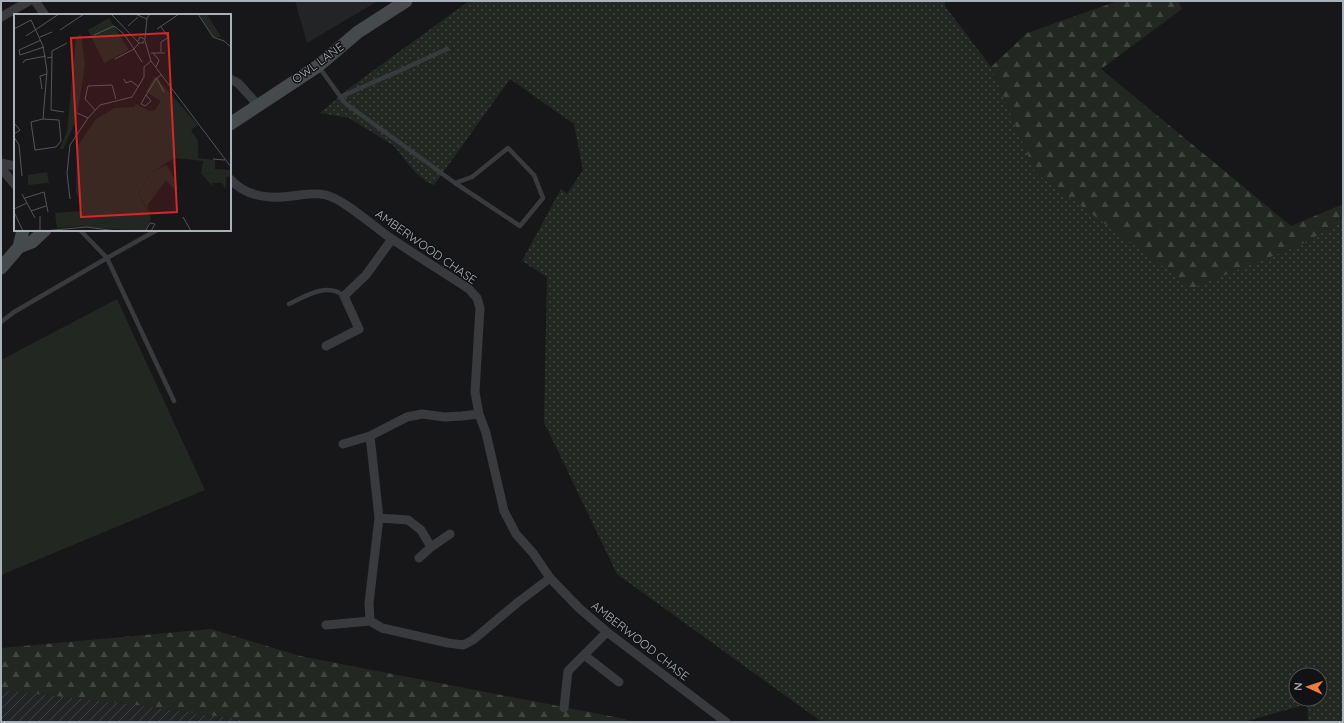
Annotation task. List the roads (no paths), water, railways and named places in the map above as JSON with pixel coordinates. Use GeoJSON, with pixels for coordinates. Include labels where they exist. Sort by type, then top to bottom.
{"type":"FeatureCollection","features":[{"type":"Feature","properties":{"kind":"main road","name":"OWL LANE"},"geometry":{"type":"LineString","coordinates":[[231,123],[318,66],[358,32],[406,1]]}},
{"type":"Feature","properties":{"kind":"main road"},"geometry":{"type":"LineString","coordinates":[[19,247],[22,231]]}},
{"type":"Feature","properties":{"kind":"main road"},"geometry":{"type":"LineString","coordinates":[[1,268],[19,247],[32,242],[44,231]]}},
{"type":"Feature","properties":{"kind":"street"},"geometry":{"type":"LineString","coordinates":[[1,17],[29,1]]}},
{"type":"Feature","properties":{"kind":"street"},"geometry":{"type":"LineString","coordinates":[[35,1],[44,14]]}},
{"type":"Feature","properties":{"kind":"street"},"geometry":{"type":"LineString","coordinates":[[231,80],[238,83],[258,105]]}},
{"type":"Feature","properties":{"kind":"street"},"geometry":{"type":"LineString","coordinates":[[1,163],[14,166]]}},
{"type":"Feature","properties":{"kind":"street"},"geometry":{"type":"LineString","coordinates":[[1,168],[14,185]]}},
{"type":"Feature","properties":{"kind":"street","name":"AMBERWOOD CHASE"},"geometry":{"type":"LineString","coordinates":[[231,180],[245,190],[260,196],[276,198],[312,193],[326,195],[341,202],[392,239],[469,289],[477,298],[480,308],[475,392],[478,414],[486,433],[504,510],[516,534],[533,553],[550,578],[579,608],[607,632],[726,722]]}},
{"type":"Feature","properties":{"kind":"street"},"geometry":{"type":"LineString","coordinates":[[326,346],[359,328],[344,296],[366,274],[392,239]]}},
{"type":"Feature","properties":{"kind":"street"},"geometry":{"type":"LineString","coordinates":[[343,444],[370,436],[407,417],[422,414],[445,417],[478,414]]}},
{"type":"Feature","properties":{"kind":"street"},"geometry":{"type":"LineString","coordinates":[[370,436],[379,518],[369,603],[370,621]]}},
{"type":"Feature","properties":{"kind":"street"},"geometry":{"type":"LineString","coordinates":[[379,518],[408,520],[420,530],[431,547]]}},
{"type":"Feature","properties":{"kind":"street"},"geometry":{"type":"LineString","coordinates":[[419,558],[431,547],[450,534]]}},
{"type":"Feature","properties":{"kind":"street"},"geometry":{"type":"LineString","coordinates":[[326,625],[370,621],[382,628],[463,645],[473,640],[517,603],[550,578]]}},
{"type":"Feature","properties":{"kind":"street"},"geometry":{"type":"LineString","coordinates":[[564,708],[568,671],[607,632]]}},
{"type":"Feature","properties":{"kind":"street"},"geometry":{"type":"LineString","coordinates":[[584,655],[619,682]]}},
{"type":"Feature","properties":{"kind":"lane"},"geometry":{"type":"LineString","coordinates":[[340,97],[447,49]]}},
{"type":"Feature","properties":{"kind":"lane"},"geometry":{"type":"LineString","coordinates":[[318,66],[345,103],[455,183],[520,226],[543,198],[534,175],[508,148],[472,176],[455,183]]}},
{"type":"Feature","properties":{"kind":"lane"},"geometry":{"type":"LineString","coordinates":[[81,231],[107,258],[174,401]]}},
{"type":"Feature","properties":{"kind":"lane"},"geometry":{"type":"LineString","coordinates":[[1,322],[14,312],[155,231]]}},
{"type":"Feature","properties":{"kind":"lane"},"geometry":{"type":"LineString","coordinates":[[289,304],[327,289],[338,291],[344,296]]}}]}
